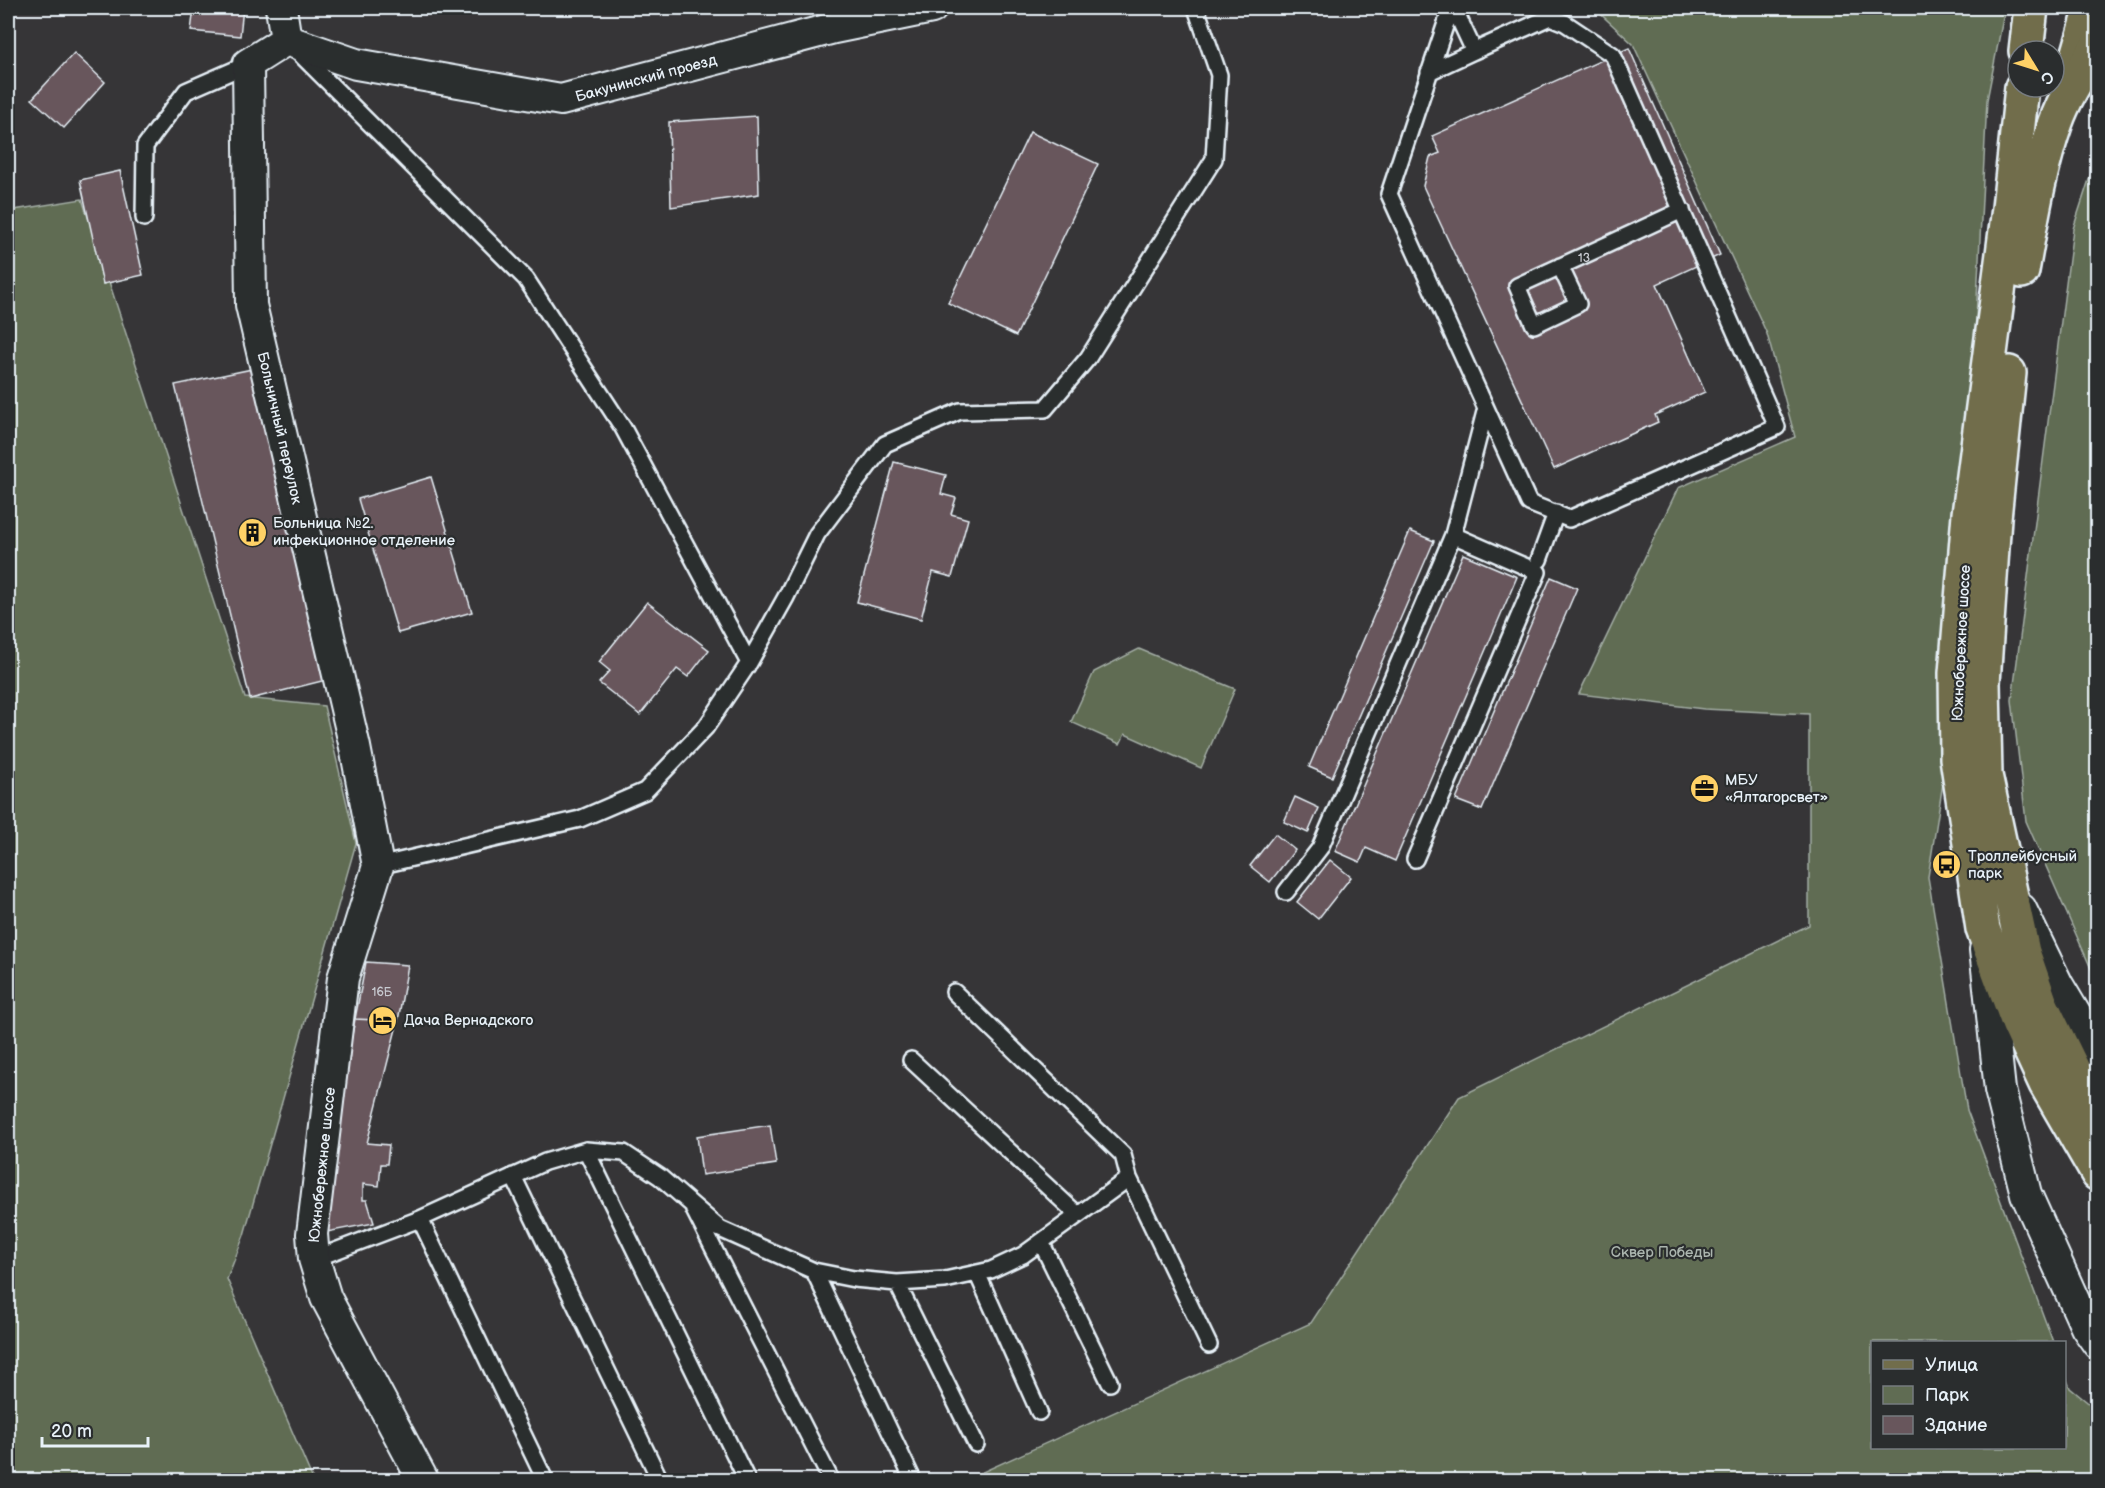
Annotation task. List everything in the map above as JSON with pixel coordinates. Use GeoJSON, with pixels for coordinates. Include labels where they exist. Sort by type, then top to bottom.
{"type":"FeatureCollection","features":[{"type":"Feature","properties":{"kind":"main road"},"geometry":{"type":"LineString","coordinates":[[2027,39],[2031,8]]}},
{"type":"Feature","properties":{"kind":"main road"},"geometry":{"type":"LineString","coordinates":[[2066,99],[2092,8]]}},
{"type":"Feature","properties":{"kind":"main road","name":"Южнобережное шоссе"},"geometry":{"type":"LineString","coordinates":[[2097,45],[2066,99],[2043,164],[2017,295],[1994,518],[1983,683],[1985,774],[2000,855],[2023,952],[2041,1004],[2097,1121]]}},
{"type":"Feature","properties":{"kind":"main road","name":"Южнобережное шоссе"},"geometry":{"type":"LineString","coordinates":[[2021,99],[2009,208],[1969,514],[1956,673],[1957,758],[1983,929],[2018,1023],[2046,1084],[2097,1174]]}},
{"type":"Feature","properties":{"kind":"street"},"geometry":{"type":"LineString","coordinates":[[248,64],[286,40],[281,8]]}},
{"type":"Feature","properties":{"kind":"street","name":"Бакунинский проезд"},"geometry":{"type":"LineString","coordinates":[[286,40],[356,64],[561,100],[834,28],[921,9]]}},
{"type":"Feature","properties":{"kind":"street","name":"Больничный переулок"},"geometry":{"type":"LineString","coordinates":[[248,64],[251,305],[355,747],[378,866]]}},
{"type":"Feature","properties":{"kind":"street"},"geometry":{"type":"LineString","coordinates":[[2000,855],[2025,919],[2058,985],[2097,1052]]}},
{"type":"Feature","properties":{"kind":"street","name":"Южнобережное шоссе"},"geometry":{"type":"LineString","coordinates":[[378,866],[344,978],[312,1234],[314,1259],[326,1298],[423,1480]]}},
{"type":"Feature","properties":{"kind":"street"},"geometry":{"type":"LineString","coordinates":[[1983,929],[2000,1090],[2026,1194],[2086,1327],[2097,1344]]}},
{"type":"Feature","properties":{"kind":"lane"},"geometry":{"type":"LineString","coordinates":[[378,866],[580,819],[645,791],[706,727],[750,663],[817,534],[885,444],[960,411],[1046,409],[1088,358],[1214,159],[1219,75],[1196,8]]}},
{"type":"Feature","properties":{"kind":"lane"},"geometry":{"type":"LineString","coordinates":[[1452,8],[1474,51]]}},
{"type":"Feature","properties":{"kind":"lane"},"geometry":{"type":"LineString","coordinates":[[1429,72],[1550,17],[1565,23],[1613,55],[1777,427],[1569,519],[1530,503],[1389,194],[1429,72],[1452,8]]}},
{"type":"Feature","properties":{"kind":"lane"},"geometry":{"type":"LineString","coordinates":[[286,40],[526,279],[623,428],[750,663]]}},
{"type":"Feature","properties":{"kind":"lane"},"geometry":{"type":"LineString","coordinates":[[144,218],[145,146],[186,91],[248,64]]}},
{"type":"Feature","properties":{"kind":"lane"},"geometry":{"type":"LineString","coordinates":[[1560,266],[1682,210]]}},
{"type":"Feature","properties":{"kind":"lane"},"geometry":{"type":"LineString","coordinates":[[1286,892],[1320,848],[1453,535],[1486,408]]}},
{"type":"Feature","properties":{"kind":"lane"},"geometry":{"type":"LineString","coordinates":[[1539,560],[1556,513]]}},
{"type":"Feature","properties":{"kind":"lane"},"geometry":{"type":"LineString","coordinates":[[1414,859],[1538,572],[1453,535]]}},
{"type":"Feature","properties":{"kind":"lane"},"geometry":{"type":"LineString","coordinates":[[954,992],[1123,1155],[1129,1178],[1209,1345]]}},
{"type":"Feature","properties":{"kind":"lane"},"geometry":{"type":"LineString","coordinates":[[911,1060],[1078,1215]]}},
{"type":"Feature","properties":{"kind":"lane"},"geometry":{"type":"LineString","coordinates":[[314,1259],[420,1219],[545,1162],[586,1150],[624,1154],[660,1177],[720,1229],[814,1271],[854,1279],[897,1283],[945,1280],[977,1273],[1023,1255],[1129,1178]]}},
{"type":"Feature","properties":{"kind":"lane"},"geometry":{"type":"LineString","coordinates":[[586,1150],[747,1480]]}},
{"type":"Feature","properties":{"kind":"lane"},"geometry":{"type":"LineString","coordinates":[[513,1176],[660,1480]]}},
{"type":"Feature","properties":{"kind":"lane"},"geometry":{"type":"LineString","coordinates":[[691,1203],[831,1480]]}},
{"type":"Feature","properties":{"kind":"lane"},"geometry":{"type":"LineString","coordinates":[[420,1219],[545,1480]]}},
{"type":"Feature","properties":{"kind":"lane"},"geometry":{"type":"LineString","coordinates":[[1041,1242],[1110,1383]]}},
{"type":"Feature","properties":{"kind":"lane"},"geometry":{"type":"LineString","coordinates":[[814,1271],[913,1480]]}},
{"type":"Feature","properties":{"kind":"lane"},"geometry":{"type":"LineString","coordinates":[[977,1273],[1039,1412]]}},
{"type":"Feature","properties":{"kind":"lane"},"geometry":{"type":"LineString","coordinates":[[897,1283],[976,1444]]}},
{"type":"Feature","properties":{"kind":"green space","name":"Сквер Победы"},"geometry":{"type":"Polygon","coordinates":[[[1594,8],[2005,8],[1987,100],[1957,695],[1928,877],[1967,1110],[2053,1341],[1871,1341],[1871,1449],[2066,1449],[2066,1377],[2070,1388],[2097,1410],[2097,1480],[965,1480],[1311,1323],[1459,1097],[1809,925],[1809,714],[1704,709],[1579,694],[1678,488],[1795,437],[1767,334],[1633,44],[1594,8]]]}},
{"type":"Feature","properties":{"kind":"green space"},"geometry":{"type":"Polygon","coordinates":[[[2097,155],[2097,982],[2026,821],[2012,700],[2073,229],[2097,155]]]}},
{"type":"Feature","properties":{"kind":"green space"},"geometry":{"type":"Polygon","coordinates":[[[82,199],[245,698],[324,706],[356,843],[244,1235],[227,1279],[313,1480],[8,1480],[8,211],[82,199]]]}},
{"type":"Feature","properties":{"kind":"green space"},"geometry":{"type":"Polygon","coordinates":[[[1139,649],[1235,689],[1201,768],[1125,734],[1120,744],[1071,722],[1094,672],[1139,649]]]}},
{"type":"Feature","properties":{"kind":"building"},"geometry":{"type":"Polygon","coordinates":[[[194,8],[243,8],[240,36],[191,31],[194,8]]]}},
{"type":"Feature","properties":{"kind":"building"},"geometry":{"type":"Polygon","coordinates":[[[1629,48],[1720,255],[1657,284],[1705,392],[1655,415],[1658,422],[1554,469],[1423,186],[1430,157],[1440,153],[1432,136],[1629,48]]]}},
{"type":"Feature","properties":{"kind":"building"},"geometry":{"type":"Polygon","coordinates":[[[74,53],[105,82],[64,128],[32,99],[74,53]]]}},
{"type":"Feature","properties":{"kind":"building"},"geometry":{"type":"Polygon","coordinates":[[[757,116],[759,194],[671,207],[669,122],[757,116]]]}},
{"type":"Feature","properties":{"kind":"building"},"geometry":{"type":"Polygon","coordinates":[[[1030,132],[1098,164],[1016,336],[948,303],[1030,132]]]}},
{"type":"Feature","properties":{"kind":"building"},"geometry":{"type":"Polygon","coordinates":[[[120,171],[143,275],[103,284],[80,180],[120,171]]]}},
{"type":"Feature","properties":{"kind":"building","name":"Больница №2. инфекционное отделение"},"geometry":{"type":"Polygon","coordinates":[[[257,368],[326,680],[250,699],[175,385],[257,368]]]}},
{"type":"Feature","properties":{"kind":"building"},"geometry":{"type":"Polygon","coordinates":[[[894,462],[946,475],[941,494],[956,498],[951,514],[968,519],[952,577],[933,572],[921,619],[857,602],[894,462]]]}},
{"type":"Feature","properties":{"kind":"building"},"geometry":{"type":"Polygon","coordinates":[[[431,477],[472,612],[398,633],[358,499],[431,477]]]}},
{"type":"Feature","properties":{"kind":"building"},"geometry":{"type":"Polygon","coordinates":[[[1410,531],[1434,541],[1332,777],[1309,767],[1410,531]]]}},
{"type":"Feature","properties":{"kind":"building"},"geometry":{"type":"Polygon","coordinates":[[[1463,554],[1517,577],[1395,861],[1366,848],[1360,862],[1335,851],[1463,554]]]}},
{"type":"Feature","properties":{"kind":"building"},"geometry":{"type":"Polygon","coordinates":[[[1551,577],[1577,588],[1482,810],[1456,800],[1551,577]]]}},
{"type":"Feature","properties":{"kind":"building"},"geometry":{"type":"Polygon","coordinates":[[[647,602],[709,650],[688,677],[677,669],[640,715],[599,683],[610,671],[599,662],[647,602]]]}},
{"type":"Feature","properties":{"kind":"building"},"geometry":{"type":"Polygon","coordinates":[[[1295,797],[1319,808],[1308,833],[1284,822],[1295,797]]]}},
{"type":"Feature","properties":{"kind":"building"},"geometry":{"type":"Polygon","coordinates":[[[1275,834],[1295,850],[1270,882],[1250,866],[1275,834]]]}},
{"type":"Feature","properties":{"kind":"building"},"geometry":{"type":"Polygon","coordinates":[[[1330,860],[1351,877],[1318,919],[1297,902],[1330,860]]]}},
{"type":"Feature","properties":{"kind":"building"},"geometry":{"type":"Polygon","coordinates":[[[366,962],[408,965],[398,1021],[355,1019],[366,962]]]}},
{"type":"Feature","properties":{"kind":"building"},"geometry":{"type":"Polygon","coordinates":[[[355,1019],[398,1021],[367,1143],[389,1145],[387,1164],[381,1164],[379,1186],[363,1184],[363,1200],[367,1200],[374,1223],[327,1232],[320,1205],[355,1019]]]}},
{"type":"Feature","properties":{"kind":"building"},"geometry":{"type":"Polygon","coordinates":[[[770,1125],[776,1164],[702,1175],[697,1136],[770,1125]]]}},
{"type":"Feature","properties":{"kind":"place","name":"Больница №2. инфекционное отделение"},"geometry":{"type":"Point","coordinates":[252,532]}},
{"type":"Feature","properties":{"kind":"place","name":"МБУ «Ялтагорсвет»"},"geometry":{"type":"Point","coordinates":[1704,789]}},
{"type":"Feature","properties":{"kind":"place","name":"Троллейбусный парк"},"geometry":{"type":"Point","coordinates":[1947,865]}},
{"type":"Feature","properties":{"kind":"place","name":"Дача Вернадского"},"geometry":{"type":"Point","coordinates":[383,1020]}}]}
